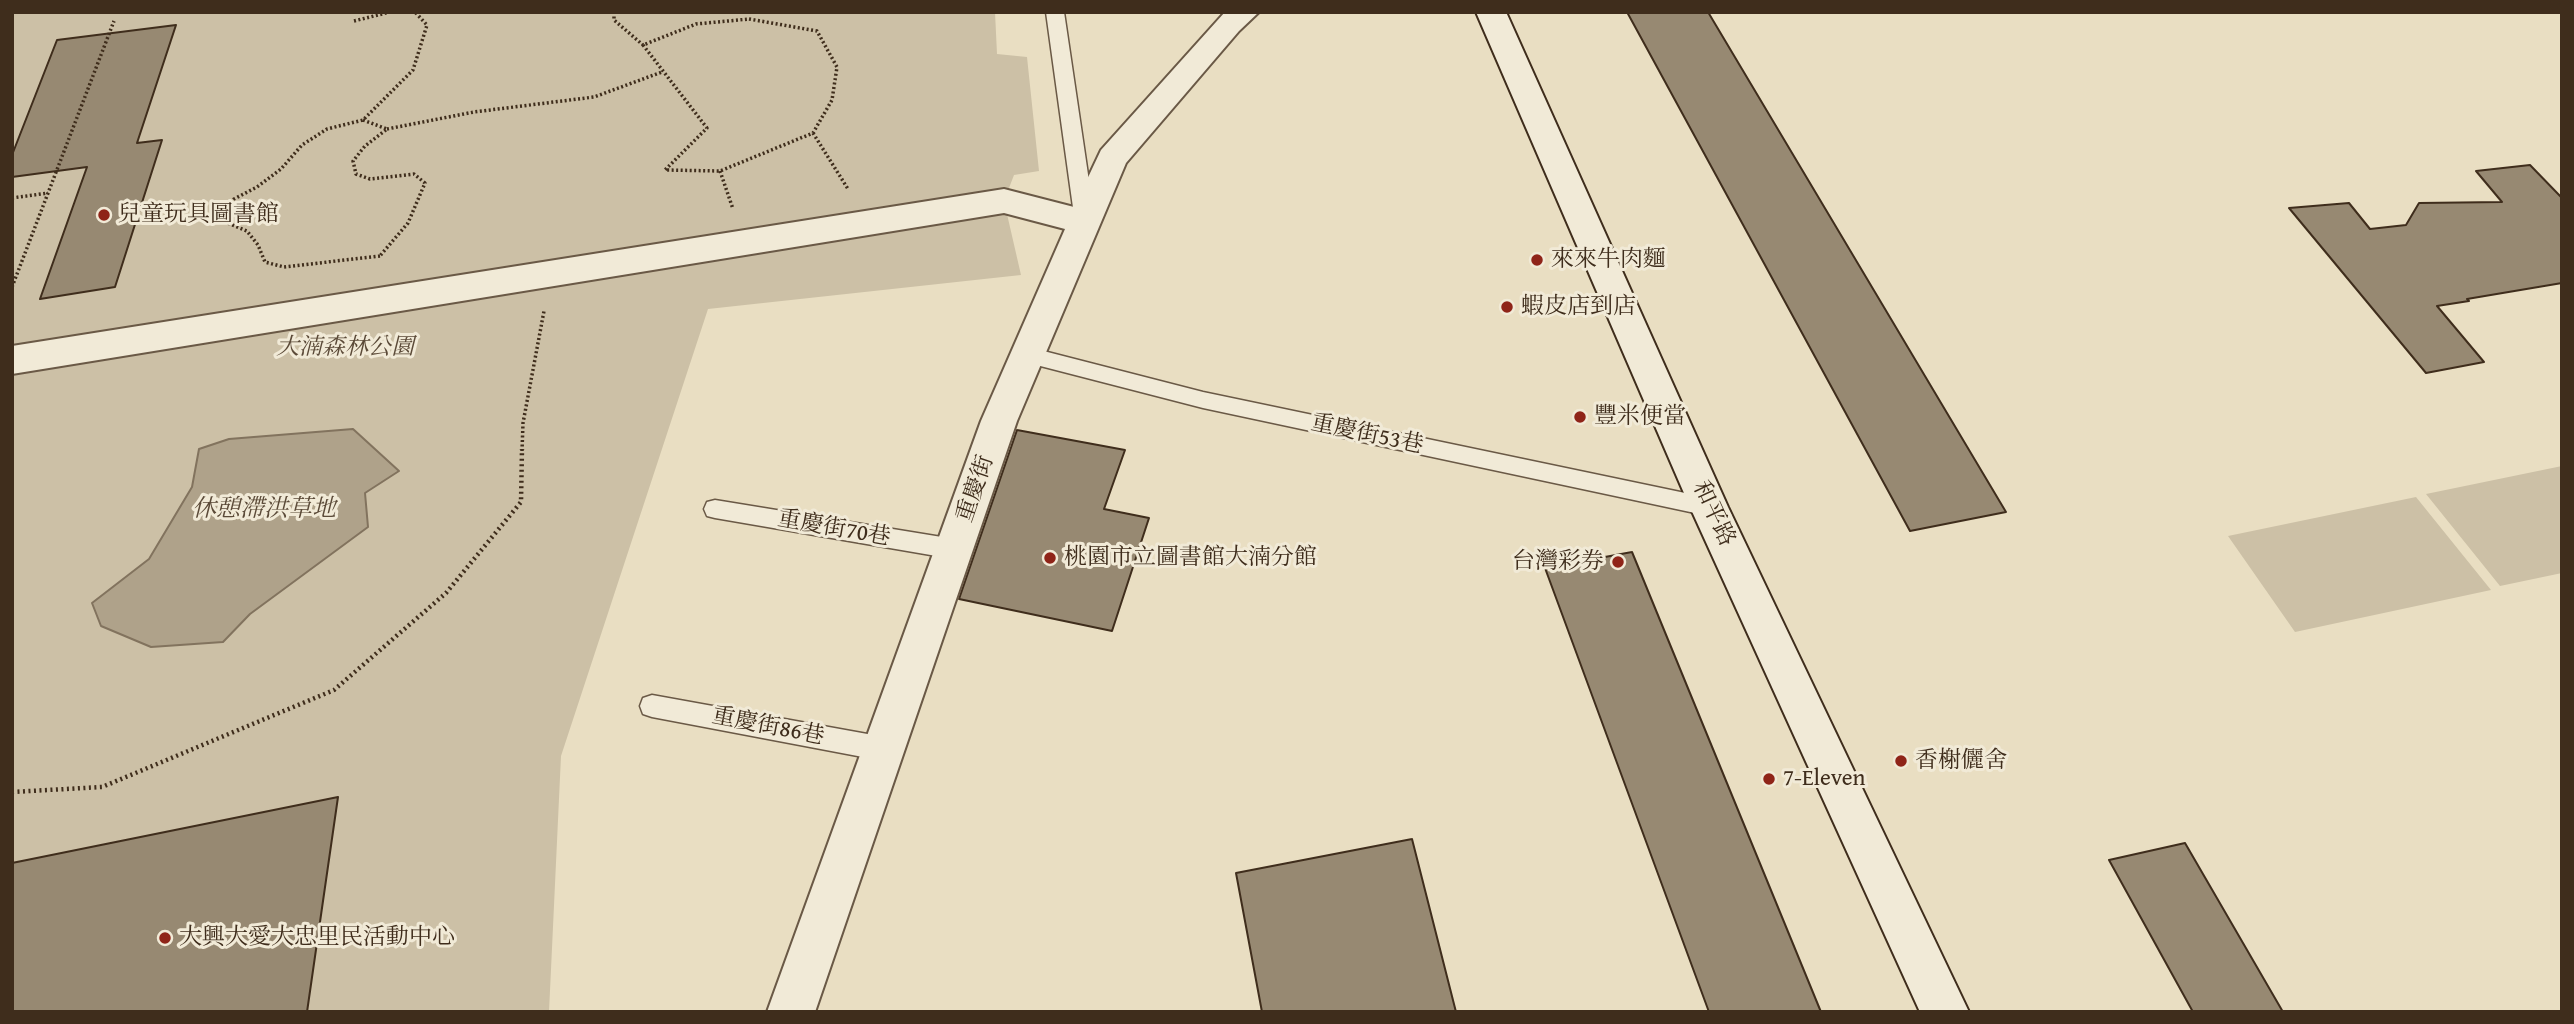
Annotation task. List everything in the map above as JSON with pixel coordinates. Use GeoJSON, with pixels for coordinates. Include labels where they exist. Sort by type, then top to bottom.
{"type":"FeatureCollection","features":[{"type":"Feature","properties":{"kind":"street","name":"重慶街"},"geometry":{"type":"LineString","coordinates":[[791,1012],[999,421],[1112,158],[1229,24],[1244,12]]}},
{"type":"Feature","properties":{"kind":"street","name":"和平路"},"geometry":{"type":"LineString","coordinates":[[1491,12],[1709,507],[1945,1012]]}},
{"type":"Feature","properties":{"kind":"street"},"geometry":{"type":"LineString","coordinates":[[12,360],[1004,201],[1085,222]]}},
{"type":"Feature","properties":{"kind":"lane"},"geometry":{"type":"LineString","coordinates":[[1055,12],[1085,222]]}},
{"type":"Feature","properties":{"kind":"lane","name":"重慶街53巷"},"geometry":{"type":"LineString","coordinates":[[1028,355],[1203,400],[1709,507]]}},
{"type":"Feature","properties":{"kind":"lane","name":"重慶街70巷"},"geometry":{"type":"LineString","coordinates":[[715,509],[954,550]]}},
{"type":"Feature","properties":{"kind":"lane","name":"重慶街86巷"},"geometry":{"type":"LineString","coordinates":[[652,706],[884,749]]}},
{"type":"Feature","properties":{"kind":"path"},"geometry":{"type":"LineString","coordinates":[[362,12],[354,22],[390,12]]}},
{"type":"Feature","properties":{"kind":"path"},"geometry":{"type":"LineString","coordinates":[[380,256],[284,267],[265,262],[258,245],[247,231],[228,223],[222,212],[234,199],[257,187],[281,169],[302,145],[327,129],[363,120],[413,70],[427,25],[415,12]]}},
{"type":"Feature","properties":{"kind":"path"},"geometry":{"type":"LineString","coordinates":[[614,12],[614,20],[643,45],[707,128],[665,170],[720,171],[814,133],[832,100],[837,67],[817,31],[749,19],[696,24],[643,45]]}},
{"type":"Feature","properties":{"kind":"path"},"geometry":{"type":"LineString","coordinates":[[12,288],[114,22]]}},
{"type":"Feature","properties":{"kind":"path"},"geometry":{"type":"LineString","coordinates":[[354,305],[380,256],[408,223],[425,183],[414,174],[370,179],[356,174],[352,161],[365,146],[387,129],[474,112],[594,97],[662,72]]}},
{"type":"Feature","properties":{"kind":"path"},"geometry":{"type":"LineString","coordinates":[[363,120],[387,129]]}},
{"type":"Feature","properties":{"kind":"path"},"geometry":{"type":"LineString","coordinates":[[814,133],[868,223]]}},
{"type":"Feature","properties":{"kind":"path"},"geometry":{"type":"LineString","coordinates":[[12,198],[48,193]]}},
{"type":"Feature","properties":{"kind":"path"},"geometry":{"type":"LineString","coordinates":[[12,792],[102,787],[334,690],[446,593],[521,502],[523,423],[552,273]]}},
{"type":"Feature","properties":{"kind":"green space","name":"大湳森林公園"},"geometry":{"type":"Polygon","coordinates":[[[12,12],[995,12],[997,54],[1027,57],[1039,171],[1014,175],[1004,201],[1021,275],[708,309],[561,756],[549,1012],[12,1012],[12,12]]]}},
{"type":"Feature","properties":{"kind":"green space"},"geometry":{"type":"Polygon","coordinates":[[[2562,466],[2562,573],[2500,586],[2426,494],[2562,466]]]}},
{"type":"Feature","properties":{"kind":"green space"},"geometry":{"type":"Polygon","coordinates":[[[2416,497],[2491,590],[2295,632],[2228,536],[2416,497]]]}},
{"type":"Feature","properties":{"kind":"water","name":"休憩滯洪草地"},"geometry":{"type":"Polygon","coordinates":[[[353,429],[399,471],[365,493],[368,527],[250,614],[223,642],[151,647],[101,626],[92,603],[149,559],[192,487],[199,449],[229,439],[353,429]]]}},
{"type":"Feature","properties":{"kind":"building"},"geometry":{"type":"Polygon","coordinates":[[[1627,12],[1708,12],[2006,512],[1910,531],[1627,12]]]}},
{"type":"Feature","properties":{"kind":"building"},"geometry":{"type":"Polygon","coordinates":[[[176,25],[137,143],[162,140],[115,287],[40,299],[87,167],[12,177],[12,155],[57,40],[176,25]]]}},
{"type":"Feature","properties":{"kind":"building"},"geometry":{"type":"Polygon","coordinates":[[[2530,165],[2562,198],[2562,283],[2437,306],[2484,362],[2426,373],[2289,208],[2349,203],[2370,229],[2406,225],[2419,203],[2502,202],[2476,171],[2530,165]]]}},
{"type":"Feature","properties":{"kind":"building","name":"桃園市立圖書館大湳分館"},"geometry":{"type":"Polygon","coordinates":[[[1017,430],[1125,450],[1104,509],[1149,518],[1112,631],[959,599],[1017,430]]]}},
{"type":"Feature","properties":{"kind":"building"},"geometry":{"type":"Polygon","coordinates":[[[1632,552],[1821,1012],[1709,1012],[1545,568],[1632,552]]]}},
{"type":"Feature","properties":{"kind":"building","name":"大興大愛大忠里民活動中心"},"geometry":{"type":"Polygon","coordinates":[[[338,797],[307,1012],[12,1012],[12,863],[338,797]]]}},
{"type":"Feature","properties":{"kind":"building"},"geometry":{"type":"Polygon","coordinates":[[[1412,839],[1456,1012],[1262,1012],[1236,873],[1412,839]]]}},
{"type":"Feature","properties":{"kind":"building"},"geometry":{"type":"Polygon","coordinates":[[[2185,843],[2283,1012],[2193,1012],[2109,860],[2185,843]]]}},
{"type":"Feature","properties":{"kind":"place","name":"兒童玩具圖書館"},"geometry":{"type":"Point","coordinates":[104,215]}},
{"type":"Feature","properties":{"kind":"place","name":"來來牛肉麵"},"geometry":{"type":"Point","coordinates":[1537,260]}},
{"type":"Feature","properties":{"kind":"place","name":"蝦皮店到店"},"geometry":{"type":"Point","coordinates":[1507,307]}},
{"type":"Feature","properties":{"kind":"place","name":"豐米便當"},"geometry":{"type":"Point","coordinates":[1580,417]}},
{"type":"Feature","properties":{"kind":"place","name":"桃園市立圖書館大湳分館"},"geometry":{"type":"Point","coordinates":[1050,558]}},
{"type":"Feature","properties":{"kind":"place","name":"台灣彩券"},"geometry":{"type":"Point","coordinates":[1618,562]}},
{"type":"Feature","properties":{"kind":"place","name":"香榭儷舍"},"geometry":{"type":"Point","coordinates":[1901,761]}},
{"type":"Feature","properties":{"kind":"place","name":"7-Eleven"},"geometry":{"type":"Point","coordinates":[1769,779]}},
{"type":"Feature","properties":{"kind":"place","name":"大興大愛大忠里民活動中心"},"geometry":{"type":"Point","coordinates":[165,938]}}]}
